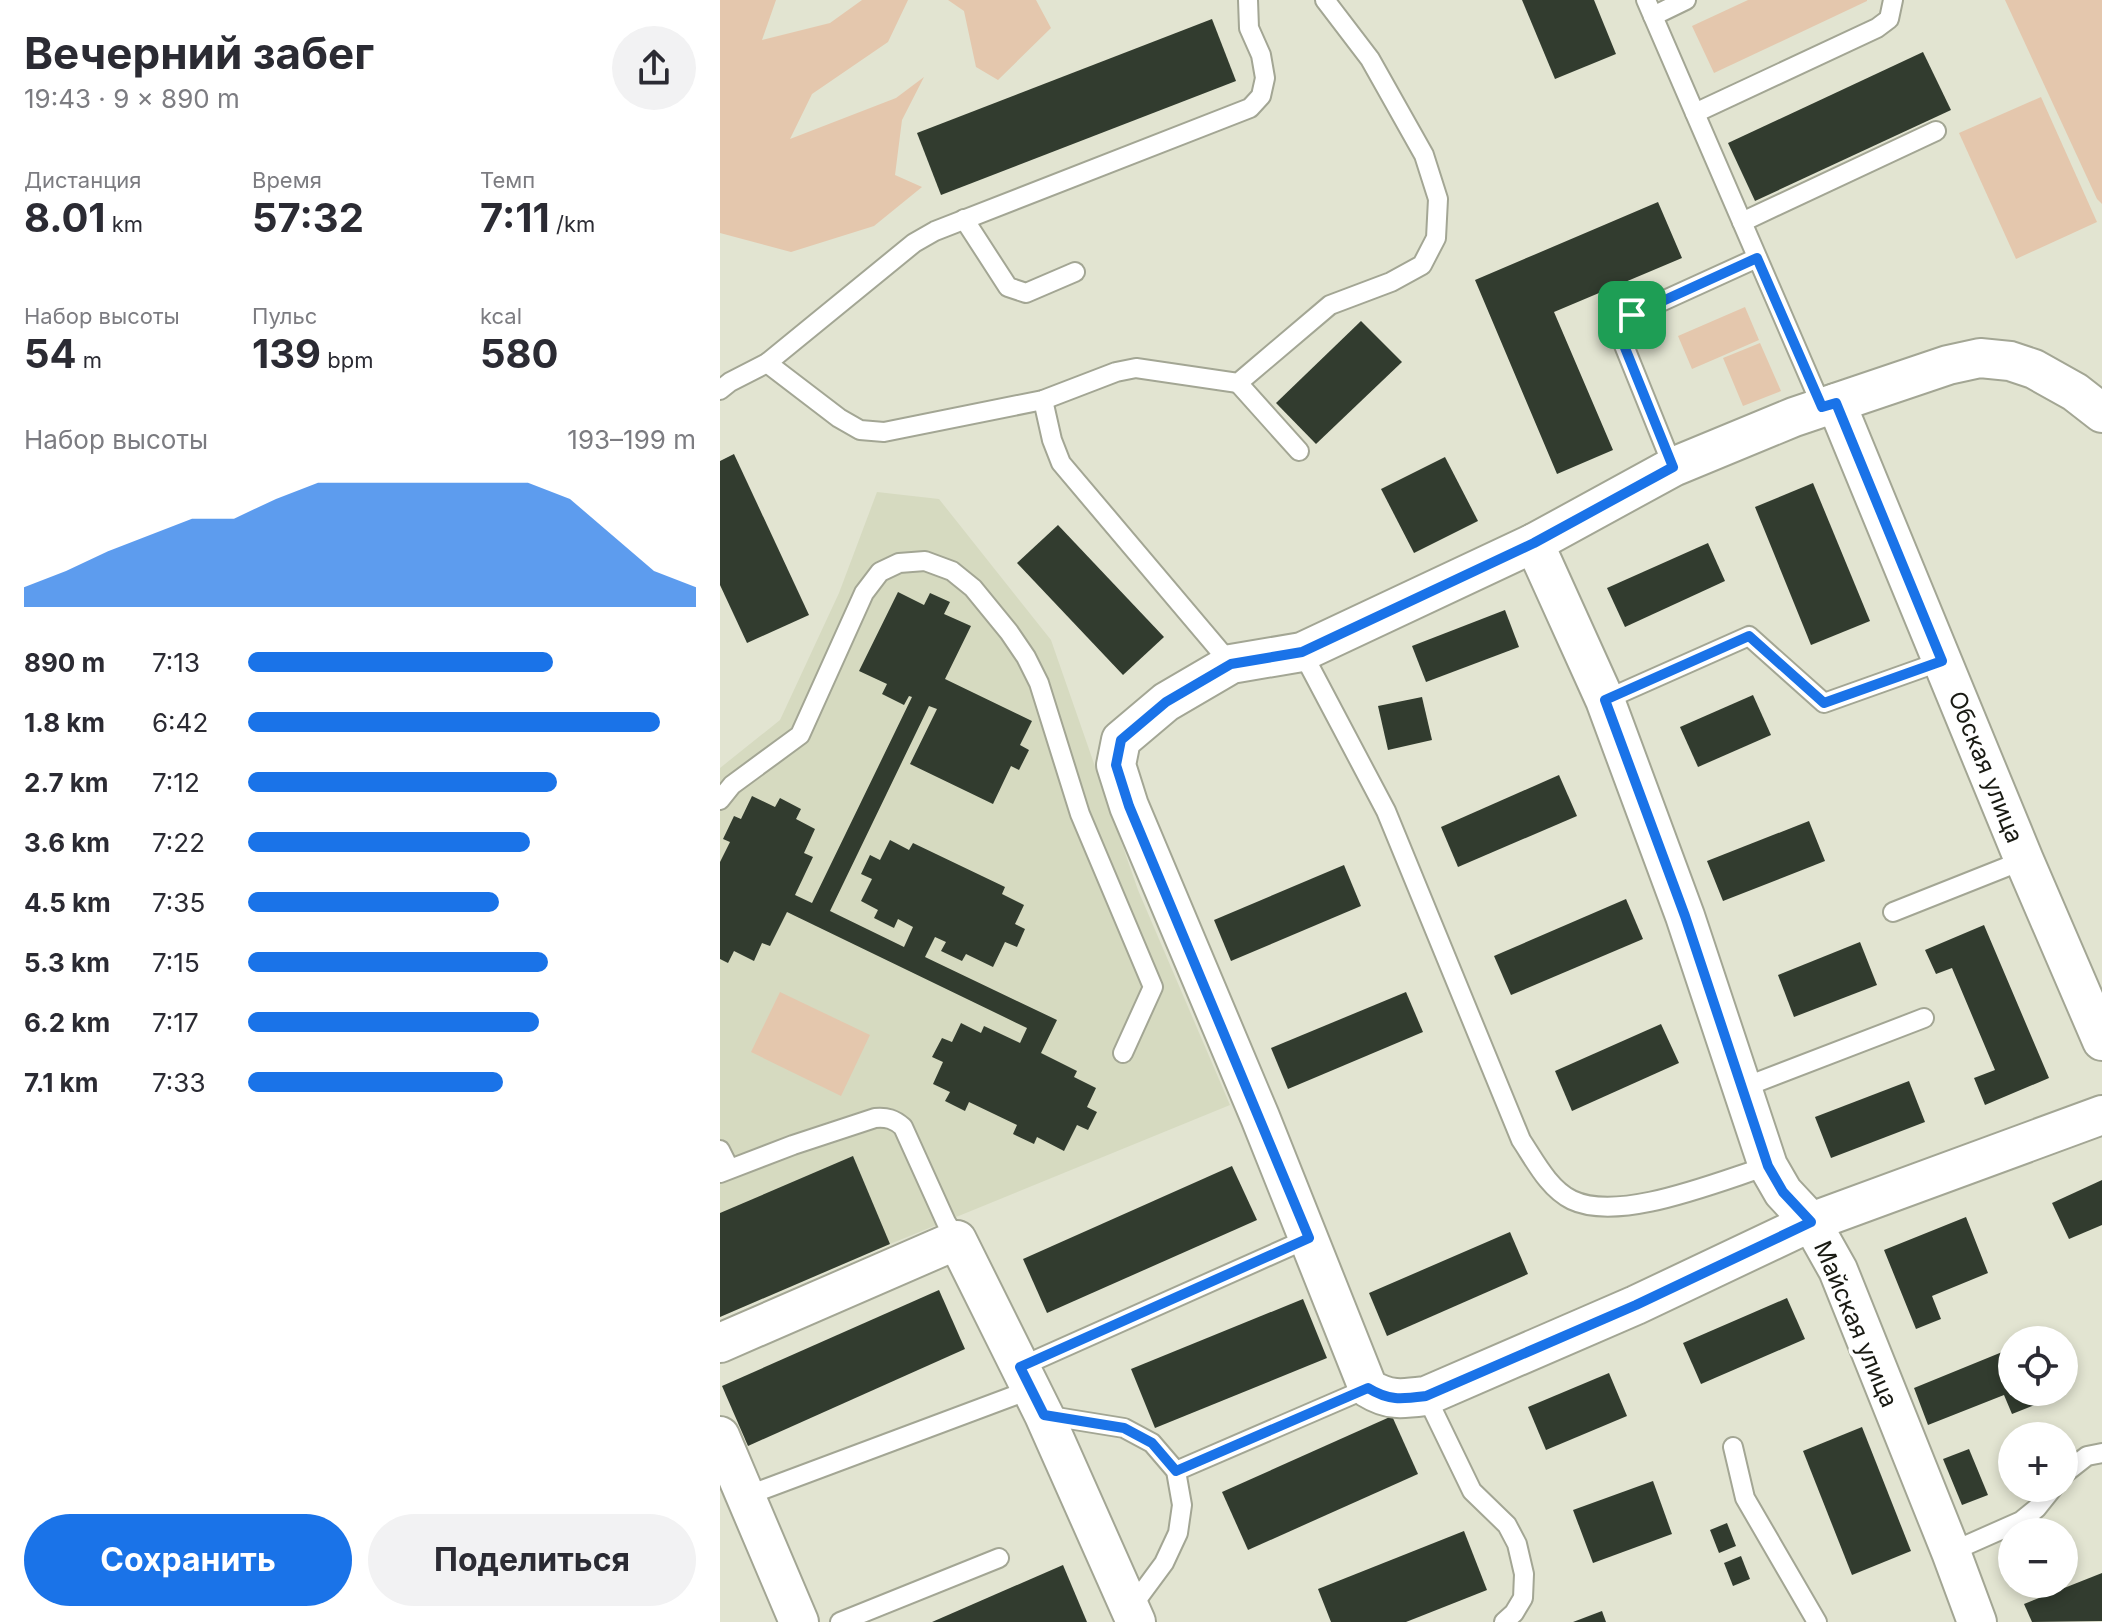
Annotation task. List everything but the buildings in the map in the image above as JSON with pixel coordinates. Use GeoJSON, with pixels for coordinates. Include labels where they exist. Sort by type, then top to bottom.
{"type":"FeatureCollection","features":[{"type":"Feature","properties":{"kind":"street"},"geometry":{"type":"LineString","coordinates":[[2102,413],[2075,392],[2034,369],[2010,361],[1980,358],[1948,365],[1794,417],[1673,467],[1534,543],[1302,652],[1231,664],[1166,702],[1121,740],[1116,765],[1129,806],[1374,1392],[1399,1399],[1426,1396],[1636,1305],[1811,1222],[2102,1115]]}},
{"type":"Feature","properties":{"kind":"street","name":"Обская улица"},"geometry":{"type":"LineString","coordinates":[[1829,405],[1942,661],[2102,1041]]}},
{"type":"Feature","properties":{"kind":"street","name":"Майская улица"},"geometry":{"type":"LineString","coordinates":[[1534,543],[1605,700],[1685,916],[1768,1166],[1783,1192],[1811,1222],[1838,1270],[1977,1622]]}},
{"type":"Feature","properties":{"kind":"street"},"geometry":{"type":"LineString","coordinates":[[720,1343],[957,1240],[1032,1390],[1133,1616]]}},
{"type":"Feature","properties":{"kind":"street"},"geometry":{"type":"LineString","coordinates":[[720,1436],[799,1622]]}},
{"type":"Feature","properties":{"kind":"lane"},"geometry":{"type":"LineString","coordinates":[[720,390],[767,363],[914,243],[935,231],[1250,108],[1261,96],[1265,78],[1261,55],[1249,28],[1248,0]]}},
{"type":"Feature","properties":{"kind":"lane"},"geometry":{"type":"LineString","coordinates":[[1238,383],[1330,305],[1391,282],[1422,265],[1436,238],[1438,199],[1424,155],[1370,59],[1325,0]]}},
{"type":"Feature","properties":{"kind":"lane"},"geometry":{"type":"LineString","coordinates":[[1686,0],[1649,8],[1757,258],[1829,405]]}},
{"type":"Feature","properties":{"kind":"lane"},"geometry":{"type":"LineString","coordinates":[[1695,113],[1877,28],[1889,19],[1893,0]]}},
{"type":"Feature","properties":{"kind":"lane"},"geometry":{"type":"LineString","coordinates":[[1742,222],[1936,131]]}},
{"type":"Feature","properties":{"kind":"lane"},"geometry":{"type":"LineString","coordinates":[[964,219],[1008,287],[1026,293],[1075,272]]}},
{"type":"Feature","properties":{"kind":"lane"},"geometry":{"type":"LineString","coordinates":[[1673,467],[1621,338],[1621,329],[1632,315],[1757,258]]}},
{"type":"Feature","properties":{"kind":"lane"},"geometry":{"type":"LineString","coordinates":[[767,363],[839,418],[860,430],[884,432],[1043,400],[1116,372],[1136,368],[1238,383],[1299,451]]}},
{"type":"Feature","properties":{"kind":"lane"},"geometry":{"type":"LineString","coordinates":[[1043,400],[1061,463],[1231,664]]}},
{"type":"Feature","properties":{"kind":"lane"},"geometry":{"type":"LineString","coordinates":[[720,800],[732,785],[800,735],[864,593],[880,572],[899,563],[925,561],[952,571],[973,588],[1009,632],[1039,683],[1080,814],[1153,987],[1123,1053]]}},
{"type":"Feature","properties":{"kind":"lane"},"geometry":{"type":"LineString","coordinates":[[1605,700],[1749,636],[1824,703],[1942,661]]}},
{"type":"Feature","properties":{"kind":"lane"},"geometry":{"type":"LineString","coordinates":[[1302,652],[1376,790],[1521,1140],[1547,1179],[1571,1200],[1597,1207],[1622,1207],[1662,1199],[1768,1166]]}},
{"type":"Feature","properties":{"kind":"lane"},"geometry":{"type":"LineString","coordinates":[[1893,912],[2024,860]]}},
{"type":"Feature","properties":{"kind":"lane"},"geometry":{"type":"LineString","coordinates":[[1742,1088],[1924,1018]]}},
{"type":"Feature","properties":{"kind":"lane"},"geometry":{"type":"LineString","coordinates":[[720,1150],[724,1171],[875,1118],[896,1121],[903,1127],[957,1240]]}},
{"type":"Feature","properties":{"kind":"lane"},"geometry":{"type":"LineString","coordinates":[[746,1496],[1032,1390],[1309,1238]]}},
{"type":"Feature","properties":{"kind":"lane"},"geometry":{"type":"LineString","coordinates":[[1032,1390],[1124,1428],[1152,1443],[1176,1471],[1182,1505],[1178,1533],[1133,1616]]}},
{"type":"Feature","properties":{"kind":"lane"},"geometry":{"type":"LineString","coordinates":[[1176,1471],[1374,1392]]}},
{"type":"Feature","properties":{"kind":"lane"},"geometry":{"type":"LineString","coordinates":[[1426,1396],[1472,1491],[1507,1525],[1517,1544],[1524,1574],[1523,1598],[1504,1622]]}},
{"type":"Feature","properties":{"kind":"lane"},"geometry":{"type":"LineString","coordinates":[[1733,1447],[1745,1498],[1817,1622]]}},
{"type":"Feature","properties":{"kind":"lane"},"geometry":{"type":"LineString","coordinates":[[2078,1463],[2087,1456],[2102,1453]]}},
{"type":"Feature","properties":{"kind":"lane"},"geometry":{"type":"LineString","coordinates":[[1951,1552],[2021,1521],[2042,1502]]}},
{"type":"Feature","properties":{"kind":"lane"},"geometry":{"type":"LineString","coordinates":[[840,1622],[999,1558]]}},
{"type":"Feature","properties":{"kind":"shaded area"},"geometry":{"type":"Polygon","coordinates":[[[720,0],[776,0],[762,40],[830,23],[862,0],[908,0],[888,42],[812,94],[790,139],[896,98],[924,77],[902,120],[895,175],[922,187],[874,226],[791,252],[720,233],[720,0]]]}},
{"type":"Feature","properties":{"kind":"shaded area"},"geometry":{"type":"Polygon","coordinates":[[[948,0],[1036,0],[1051,28],[998,80],[976,67],[964,11],[948,0]]]}},
{"type":"Feature","properties":{"kind":"shaded area"},"geometry":{"type":"Polygon","coordinates":[[[1748,0],[1867,1],[1714,73],[1692,26],[1748,0]]]}},
{"type":"Feature","properties":{"kind":"shaded area"},"geometry":{"type":"Polygon","coordinates":[[[2005,0],[2102,0],[2102,204],[2097,199],[2005,0]]]}},
{"type":"Feature","properties":{"kind":"shaded area"},"geometry":{"type":"Polygon","coordinates":[[[2041,97],[2097,222],[2016,259],[1959,133],[2041,97]]]}},
{"type":"Feature","properties":{"kind":"shaded area"},"geometry":{"type":"Polygon","coordinates":[[[1745,307],[1759,340],[1692,369],[1678,336],[1745,307]]]}},
{"type":"Feature","properties":{"kind":"shaded area"},"geometry":{"type":"Polygon","coordinates":[[[1760,343],[1781,391],[1743,406],[1723,358],[1760,343]]]}},
{"type":"Feature","properties":{"kind":"shaded area"},"geometry":{"type":"Polygon","coordinates":[[[877,492],[939,499],[1051,640],[1138,890],[1230,1105],[720,1317],[720,768],[780,720],[839,593],[877,492]]]}},
{"type":"Feature","properties":{"kind":"shaded area"},"geometry":{"type":"Polygon","coordinates":[[[780,992],[870,1035],[841,1096],[751,1052],[780,992]]]}},
{"type":"Feature","properties":{"kind":"route"},"geometry":{"type":"LineString","coordinates":[[1757,258],[1822,407],[1836,403],[1942,661],[1824,703],[1749,636],[1605,700],[1685,916],[1768,1166],[1783,1192],[1811,1222],[1636,1305],[1426,1396],[1399,1399],[1380,1396],[1368,1388],[1176,1471],[1152,1443],[1124,1428],[1044,1415],[1020,1367],[1309,1238],[1129,806],[1116,765],[1121,740],[1166,702],[1231,664],[1302,652],[1534,543],[1673,467],[1621,338],[1621,329],[1632,315],[1757,258]]}}]}
